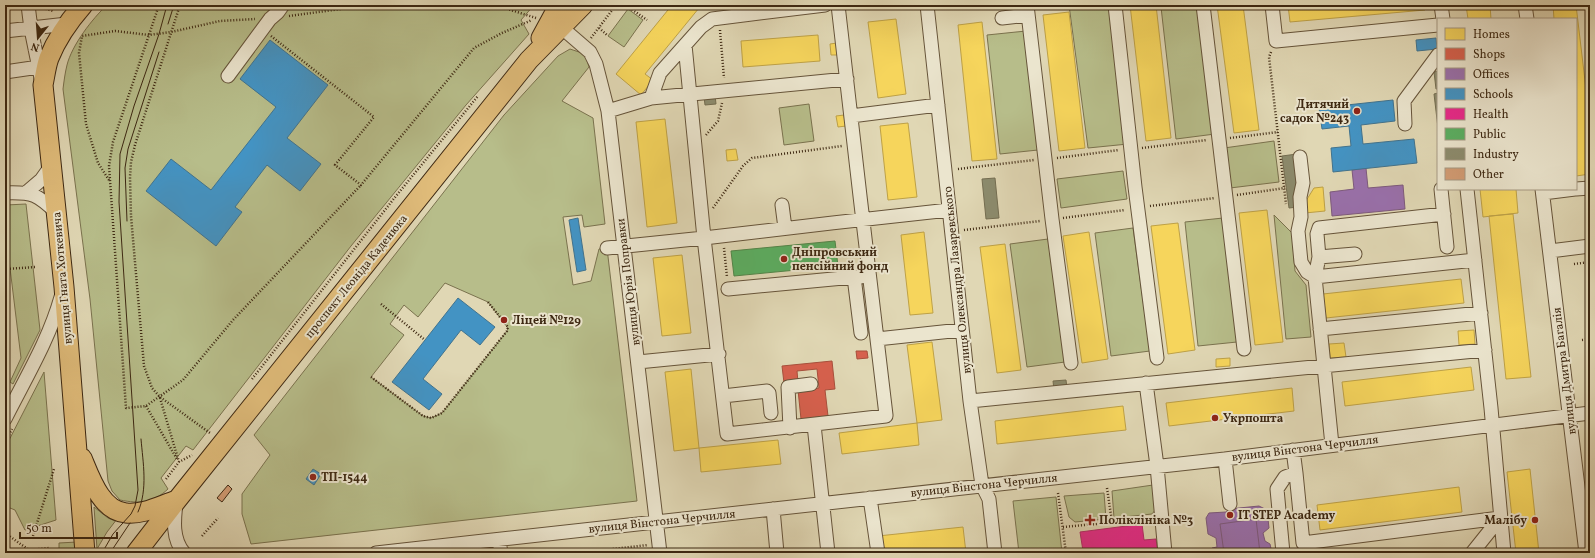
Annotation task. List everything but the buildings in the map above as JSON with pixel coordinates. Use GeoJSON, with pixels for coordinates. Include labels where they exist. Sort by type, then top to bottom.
{"type":"FeatureCollection","features":[{"type":"Feature","properties":{"kind":"highway"},"geometry":{"type":"LineString","coordinates":[[41,76],[67,24],[82,5]]}},
{"type":"Feature","properties":{"kind":"highway"},"geometry":{"type":"LineString","coordinates":[[529,60],[559,5]]}},
{"type":"Feature","properties":{"kind":"highway","name":"проспект Леоніда Каденюка"},"geometry":{"type":"LineString","coordinates":[[136,553],[529,60],[583,5]]}},
{"type":"Feature","properties":{"kind":"highway","name":"вулиця Гната Хоткевича"},"geometry":{"type":"LineString","coordinates":[[41,76],[64,287],[85,553]]}},
{"type":"Feature","properties":{"kind":"highway"},"geometry":{"type":"LineString","coordinates":[[75,438],[90,479],[100,496],[115,509],[126,513],[145,511],[177,500]]}},
{"type":"Feature","properties":{"kind":"street"},"geometry":{"type":"LineString","coordinates":[[228,76],[266,24],[283,5]]}},
{"type":"Feature","properties":{"kind":"street"},"geometry":{"type":"LineString","coordinates":[[651,98],[660,73],[701,27],[712,19],[772,8],[825,5]]}},
{"type":"Feature","properties":{"kind":"street"},"geometry":{"type":"LineString","coordinates":[[685,45],[702,224],[727,434],[886,416],[838,5]]}},
{"type":"Feature","properties":{"kind":"street","name":"вулиця Олександра Лазаревського"},"geometry":{"type":"LineString","coordinates":[[928,5],[961,330],[982,485],[989,499],[995,553]]}},
{"type":"Feature","properties":{"kind":"street"},"geometry":{"type":"LineString","coordinates":[[1115,5],[1157,358]]}},
{"type":"Feature","properties":{"kind":"street"},"geometry":{"type":"LineString","coordinates":[[1204,5],[1244,349]]}},
{"type":"Feature","properties":{"kind":"street"},"geometry":{"type":"LineString","coordinates":[[1272,5],[1276,41],[1437,25]]}},
{"type":"Feature","properties":{"kind":"street"},"geometry":{"type":"LineString","coordinates":[[1441,5],[1443,18]]}},
{"type":"Feature","properties":{"kind":"street"},"geometry":{"type":"LineString","coordinates":[[1525,5],[1527,18]]}},
{"type":"Feature","properties":{"kind":"street","name":"вулиця Гната Хоткевича"},"geometry":{"type":"LineString","coordinates":[[34,6],[31,29],[41,76]]}},
{"type":"Feature","properties":{"kind":"street"},"geometry":{"type":"LineString","coordinates":[[1002,18],[1028,10],[1052,219],[1071,363]]}},
{"type":"Feature","properties":{"kind":"street"},"geometry":{"type":"LineString","coordinates":[[5,31],[67,24]]}},
{"type":"Feature","properties":{"kind":"street","name":"вулиця Юрія Поправки"},"geometry":{"type":"LineString","coordinates":[[561,27],[590,52],[596,64],[608,111],[660,553]]}},
{"type":"Feature","properties":{"kind":"street"},"geometry":{"type":"LineString","coordinates":[[1405,124],[1404,101],[1437,56]]}},
{"type":"Feature","properties":{"kind":"street"},"geometry":{"type":"LineString","coordinates":[[5,72],[41,76]]}},
{"type":"Feature","properties":{"kind":"street"},"geometry":{"type":"LineString","coordinates":[[608,111],[651,98],[690,93],[847,79]]}},
{"type":"Feature","properties":{"kind":"street"},"geometry":{"type":"LineString","coordinates":[[851,116],[938,106]]}},
{"type":"Feature","properties":{"kind":"street"},"geometry":{"type":"LineString","coordinates":[[1300,157],[1304,183],[1300,197],[1301,217],[1298,232],[1301,262],[1307,272],[1315,277],[1475,260]]}},
{"type":"Feature","properties":{"kind":"street"},"geometry":{"type":"LineString","coordinates":[[27,192],[41,180],[51,166]]}},
{"type":"Feature","properties":{"kind":"street"},"geometry":{"type":"LineString","coordinates":[[1577,189],[1590,188]]}},
{"type":"Feature","properties":{"kind":"street"},"geometry":{"type":"LineString","coordinates":[[1441,190],[1447,247]]}},
{"type":"Feature","properties":{"kind":"street"},"geometry":{"type":"LineString","coordinates":[[1467,190],[1485,350],[1504,553]]}},
{"type":"Feature","properties":{"kind":"street"},"geometry":{"type":"LineString","coordinates":[[1542,191],[1559,190]]}},
{"type":"Feature","properties":{"kind":"street","name":"вулиця Дмитра Багалія"},"geometry":{"type":"LineString","coordinates":[[1542,191],[1570,415],[1585,494],[1586,553]]}},
{"type":"Feature","properties":{"kind":"street"},"geometry":{"type":"LineString","coordinates":[[5,193],[27,192],[43,200],[57,213]]}},
{"type":"Feature","properties":{"kind":"street"},"geometry":{"type":"LineString","coordinates":[[782,205],[785,228]]}},
{"type":"Feature","properties":{"kind":"street"},"geometry":{"type":"LineString","coordinates":[[607,248],[949,210]]}},
{"type":"Feature","properties":{"kind":"street"},"geometry":{"type":"LineString","coordinates":[[1332,445],[1315,277],[1319,257],[1318,230],[1322,227],[1444,214]]}},
{"type":"Feature","properties":{"kind":"street"},"geometry":{"type":"LineString","coordinates":[[1550,251],[1590,246]]}},
{"type":"Feature","properties":{"kind":"street"},"geometry":{"type":"LineString","coordinates":[[1319,257],[1354,254]]}},
{"type":"Feature","properties":{"kind":"street"},"geometry":{"type":"LineString","coordinates":[[728,289],[869,276]]}},
{"type":"Feature","properties":{"kind":"street"},"geometry":{"type":"LineString","coordinates":[[854,277],[861,333]]}},
{"type":"Feature","properties":{"kind":"street"},"geometry":{"type":"LineString","coordinates":[[5,419],[52,324],[64,287]]}},
{"type":"Feature","properties":{"kind":"street"},"geometry":{"type":"LineString","coordinates":[[1320,329],[1481,313]]}},
{"type":"Feature","properties":{"kind":"street"},"geometry":{"type":"LineString","coordinates":[[877,339],[961,330]]}},
{"type":"Feature","properties":{"kind":"street"},"geometry":{"type":"LineString","coordinates":[[970,401],[1485,350]]}},
{"type":"Feature","properties":{"kind":"street"},"geometry":{"type":"LineString","coordinates":[[638,362],[718,354]]}},
{"type":"Feature","properties":{"kind":"street"},"geometry":{"type":"LineString","coordinates":[[1146,383],[1157,466],[1165,553]]}},
{"type":"Feature","properties":{"kind":"street"},"geometry":{"type":"LineString","coordinates":[[790,428],[788,387],[811,384]]}},
{"type":"Feature","properties":{"kind":"street"},"geometry":{"type":"LineString","coordinates":[[723,396],[767,391],[769,393],[771,413]]}},
{"type":"Feature","properties":{"kind":"street","name":"вулиця Вінстона Черчилля"},"geometry":{"type":"LineString","coordinates":[[376,553],[1225,459],[1590,412]]}},
{"type":"Feature","properties":{"kind":"street"},"geometry":{"type":"LineString","coordinates":[[814,425],[828,553]]}},
{"type":"Feature","properties":{"kind":"street"},"geometry":{"type":"LineString","coordinates":[[1293,450],[1303,548],[1500,518]]}},
{"type":"Feature","properties":{"kind":"street"},"geometry":{"type":"LineString","coordinates":[[1225,459],[1230,504]]}},
{"type":"Feature","properties":{"kind":"street"},"geometry":{"type":"LineString","coordinates":[[1283,553],[1277,489],[1285,477],[1296,473]]}},
{"type":"Feature","properties":{"kind":"street"},"geometry":{"type":"LineString","coordinates":[[870,498],[878,553]]}},
{"type":"Feature","properties":{"kind":"street"},"geometry":{"type":"LineString","coordinates":[[177,500],[174,520],[177,541],[184,553]]}},
{"type":"Feature","properties":{"kind":"street"},"geometry":{"type":"LineString","coordinates":[[773,509],[777,553]]}},
{"type":"Feature","properties":{"kind":"street"},"geometry":{"type":"LineString","coordinates":[[1472,553],[1500,518]]}},
{"type":"Feature","properties":{"kind":"street"},"geometry":{"type":"LineString","coordinates":[[500,540],[501,553]]}},
{"type":"Feature","properties":{"kind":"path"},"geometry":{"type":"LineString","coordinates":[[159,5],[113,142],[109,166],[126,408],[146,406],[183,380],[233,320],[361,185],[474,48],[502,32],[536,19]]}},
{"type":"Feature","properties":{"kind":"path"},"geometry":{"type":"LineString","coordinates":[[180,5],[135,145],[130,177],[131,216],[144,366],[152,388],[160,397],[210,433]]}},
{"type":"Feature","properties":{"kind":"path"},"geometry":{"type":"LineString","coordinates":[[110,182],[98,162],[86,124],[79,53],[82,36],[116,31],[149,35],[171,32],[220,21],[266,24],[370,5]]}},
{"type":"Feature","properties":{"kind":"path"},"geometry":{"type":"LineString","coordinates":[[495,5],[536,19]]}},
{"type":"Feature","properties":{"kind":"path"},"geometry":{"type":"LineString","coordinates":[[607,35],[599,28],[616,5]]}},
{"type":"Feature","properties":{"kind":"path"},"geometry":{"type":"LineString","coordinates":[[34,6],[53,11]]}},
{"type":"Feature","properties":{"kind":"path"},"geometry":{"type":"LineString","coordinates":[[627,6],[647,20]]}},
{"type":"Feature","properties":{"kind":"path"},"geometry":{"type":"LineString","coordinates":[[536,19],[536,26]]}},
{"type":"Feature","properties":{"kind":"path"},"geometry":{"type":"LineString","coordinates":[[266,24],[374,117],[335,165],[361,185]]}},
{"type":"Feature","properties":{"kind":"path"},"geometry":{"type":"LineString","coordinates":[[1276,41],[1269,57],[1286,204]]}},
{"type":"Feature","properties":{"kind":"path"},"geometry":{"type":"LineString","coordinates":[[252,379],[396,196],[480,94]]}},
{"type":"Feature","properties":{"kind":"path"},"geometry":{"type":"LineString","coordinates":[[1222,138],[1278,132]]}},
{"type":"Feature","properties":{"kind":"path"},"geometry":{"type":"LineString","coordinates":[[1135,148],[1214,139]]}},
{"type":"Feature","properties":{"kind":"path"},"geometry":{"type":"LineString","coordinates":[[702,224],[743,166],[752,158],[855,145]]}},
{"type":"Feature","properties":{"kind":"path"},"geometry":{"type":"LineString","coordinates":[[1056,158],[1119,150]]}},
{"type":"Feature","properties":{"kind":"path"},"geometry":{"type":"LineString","coordinates":[[945,171],[1040,160]]}},
{"type":"Feature","properties":{"kind":"path"},"geometry":{"type":"LineString","coordinates":[[951,232],[1285,188]]}},
{"type":"Feature","properties":{"kind":"path"},"geometry":{"type":"LineString","coordinates":[[723,235],[728,289]]}},
{"type":"Feature","properties":{"kind":"path"},"geometry":{"type":"LineString","coordinates":[[1574,264],[1590,262]]}},
{"type":"Feature","properties":{"kind":"path"},"geometry":{"type":"LineString","coordinates":[[7,269],[35,267]]}},
{"type":"Feature","properties":{"kind":"path"},"geometry":{"type":"LineString","coordinates":[[371,377],[423,416],[431,418],[442,413],[507,331],[508,327],[488,302]]}},
{"type":"Feature","properties":{"kind":"path"},"geometry":{"type":"LineString","coordinates":[[381,304],[425,340]]}},
{"type":"Feature","properties":{"kind":"path"},"geometry":{"type":"LineString","coordinates":[[1582,340],[1590,339]]}},
{"type":"Feature","properties":{"kind":"path"},"geometry":{"type":"LineString","coordinates":[[160,397],[179,462]]}},
{"type":"Feature","properties":{"kind":"path"},"geometry":{"type":"LineString","coordinates":[[146,406],[179,462]]}},
{"type":"Feature","properties":{"kind":"path"},"geometry":{"type":"LineString","coordinates":[[206,438],[215,427]]}},
{"type":"Feature","properties":{"kind":"path"},"geometry":{"type":"LineString","coordinates":[[166,479],[179,462],[194,453]]}},
{"type":"Feature","properties":{"kind":"path"},"geometry":{"type":"LineString","coordinates":[[33,536],[54,469]]}},
{"type":"Feature","properties":{"kind":"path"},"geometry":{"type":"LineString","coordinates":[[1107,488],[1112,522]]}},
{"type":"Feature","properties":{"kind":"path"},"geometry":{"type":"LineString","coordinates":[[1058,493],[1066,553]]}},
{"type":"Feature","properties":{"kind":"path"},"geometry":{"type":"LineString","coordinates":[[202,536],[218,518]]}},
{"type":"Feature","properties":{"kind":"path"},"geometry":{"type":"LineString","coordinates":[[1063,528],[1162,518]]}},
{"type":"Feature","properties":{"kind":"path"},"geometry":{"type":"LineString","coordinates":[[5,533],[29,550],[49,548]]}},
{"type":"Feature","properties":{"kind":"path"},"geometry":{"type":"LineString","coordinates":[[577,553],[648,544]]}},
{"type":"Feature","properties":{"kind":"green space"},"geometry":{"type":"Polygon","coordinates":[[[107,5],[534,5],[521,20],[529,34],[466,105],[351,246],[193,450],[186,446],[161,478],[168,489],[151,500],[140,502],[120,500],[112,491],[108,481],[90,299],[63,89],[67,65],[73,49],[95,17],[107,5]]]}},
{"type":"Feature","properties":{"kind":"green space"},"geometry":{"type":"Polygon","coordinates":[[[1069,5],[1112,5],[1128,144],[1088,148],[1069,5]]]}},
{"type":"Feature","properties":{"kind":"green space"},"geometry":{"type":"Polygon","coordinates":[[[1201,5],[1215,134],[1176,139],[1161,7],[1201,5]]]}},
{"type":"Feature","properties":{"kind":"green space"},"geometry":{"type":"Polygon","coordinates":[[[628,9],[643,20],[624,47],[608,36],[628,9]]]}},
{"type":"Feature","properties":{"kind":"green space"},"geometry":{"type":"Polygon","coordinates":[[[1026,31],[1038,150],[1000,154],[987,35],[1026,31]]]}},
{"type":"Feature","properties":{"kind":"green space","name":"Ліцей №129"},"geometry":{"type":"Polygon","coordinates":[[[570,49],[585,54],[589,67],[562,101],[593,118],[605,224],[584,227],[582,215],[563,217],[573,285],[591,281],[599,249],[607,248],[637,501],[251,544],[242,514],[242,494],[270,455],[254,435],[504,115],[558,56],[570,49]],[[445,283],[418,317],[404,305],[390,324],[404,335],[371,377],[423,416],[431,418],[442,413],[507,331],[508,328],[488,302],[445,283]]]}},
{"type":"Feature","properties":{"kind":"green space"},"geometry":{"type":"Polygon","coordinates":[[[809,104],[814,141],[784,145],[779,108],[809,104]]]}},
{"type":"Feature","properties":{"kind":"green space"},"geometry":{"type":"Polygon","coordinates":[[[1274,141],[1279,182],[1230,188],[1224,148],[1274,141]]]}},
{"type":"Feature","properties":{"kind":"green space"},"geometry":{"type":"Polygon","coordinates":[[[1123,171],[1127,199],[1061,208],[1057,179],[1123,171]]]}},
{"type":"Feature","properties":{"kind":"green space"},"geometry":{"type":"Polygon","coordinates":[[[26,204],[40,330],[13,384],[10,382],[21,358],[5,227],[5,207],[6,205],[26,204]]]}},
{"type":"Feature","properties":{"kind":"green space"},"geometry":{"type":"Polygon","coordinates":[[[1274,215],[1292,233],[1295,271],[1306,285],[1311,337],[1286,339],[1274,215]]]}},
{"type":"Feature","properties":{"kind":"green space"},"geometry":{"type":"Polygon","coordinates":[[[1223,218],[1237,342],[1198,346],[1185,222],[1223,218]]]}},
{"type":"Feature","properties":{"kind":"green space"},"geometry":{"type":"Polygon","coordinates":[[[1133,228],[1150,351],[1111,356],[1095,233],[1133,228]]]}},
{"type":"Feature","properties":{"kind":"green space"},"geometry":{"type":"Polygon","coordinates":[[[1048,239],[1065,362],[1027,367],[1010,244],[1048,239]]]}},
{"type":"Feature","properties":{"kind":"green space"},"geometry":{"type":"Polygon","coordinates":[[[44,372],[56,520],[25,530],[15,510],[5,506],[5,448],[44,372]]]}},
{"type":"Feature","properties":{"kind":"green space"},"geometry":{"type":"Polygon","coordinates":[[[1153,485],[1156,509],[1152,514],[1114,518],[1112,491],[1153,485]]]}},
{"type":"Feature","properties":{"kind":"green space"},"geometry":{"type":"Polygon","coordinates":[[[1104,493],[1106,519],[1075,522],[1069,517],[1064,496],[1104,493]]]}},
{"type":"Feature","properties":{"kind":"green space"},"geometry":{"type":"Polygon","coordinates":[[[1056,497],[1062,553],[1019,553],[1013,501],[1056,497]]]}},
{"type":"Feature","properties":{"kind":"green space"},"geometry":{"type":"Polygon","coordinates":[[[94,507],[108,518],[115,521],[117,519],[97,549],[94,507]]]}},
{"type":"Feature","properties":{"kind":"green space"},"geometry":{"type":"Polygon","coordinates":[[[77,542],[78,553],[59,553],[59,543],[77,542]]]}},
{"type":"Feature","properties":{"kind":"tram line"},"geometry":{"type":"LineString","coordinates":[[102,553],[113,534],[131,514],[135,506],[138,490],[119,202],[120,154],[167,5]]}},
{"type":"Feature","properties":{"kind":"tram line"},"geometry":{"type":"LineString","coordinates":[[168,24],[174,5]]}},
{"type":"Feature","properties":{"kind":"tram line"},"geometry":{"type":"LineString","coordinates":[[127,221],[125,168],[128,149],[159,52]]}},
{"type":"Feature","properties":{"kind":"tram line"},"geometry":{"type":"LineString","coordinates":[[138,512],[144,485],[141,439]]}},
{"type":"Feature","properties":{"kind":"tram line"},"geometry":{"type":"LineString","coordinates":[[110,553],[130,523]]}},
{"type":"Feature","properties":{"kind":"place","name":"Дитячий садок №243"},"geometry":{"type":"Point","coordinates":[1357,111]}},
{"type":"Feature","properties":{"kind":"place","name":"Дніпровський пенсійний фонд"},"geometry":{"type":"Point","coordinates":[784,259]}},
{"type":"Feature","properties":{"kind":"place","name":"Ліцей №129"},"geometry":{"type":"Point","coordinates":[504,320]}},
{"type":"Feature","properties":{"kind":"place","name":"Укрпошта"},"geometry":{"type":"Point","coordinates":[1215,418]}},
{"type":"Feature","properties":{"kind":"place","name":"ТП-1544"},"geometry":{"type":"Point","coordinates":[313,477]}},
{"type":"Feature","properties":{"kind":"place","name":"IT STEP Academy"},"geometry":{"type":"Point","coordinates":[1230,515]}},
{"type":"Feature","properties":{"kind":"place","name":"Поліклініка №3"},"geometry":{"type":"Point","coordinates":[1090,520]}},
{"type":"Feature","properties":{"kind":"place","name":"Малібу"},"geometry":{"type":"Point","coordinates":[1535,520]}}]}
